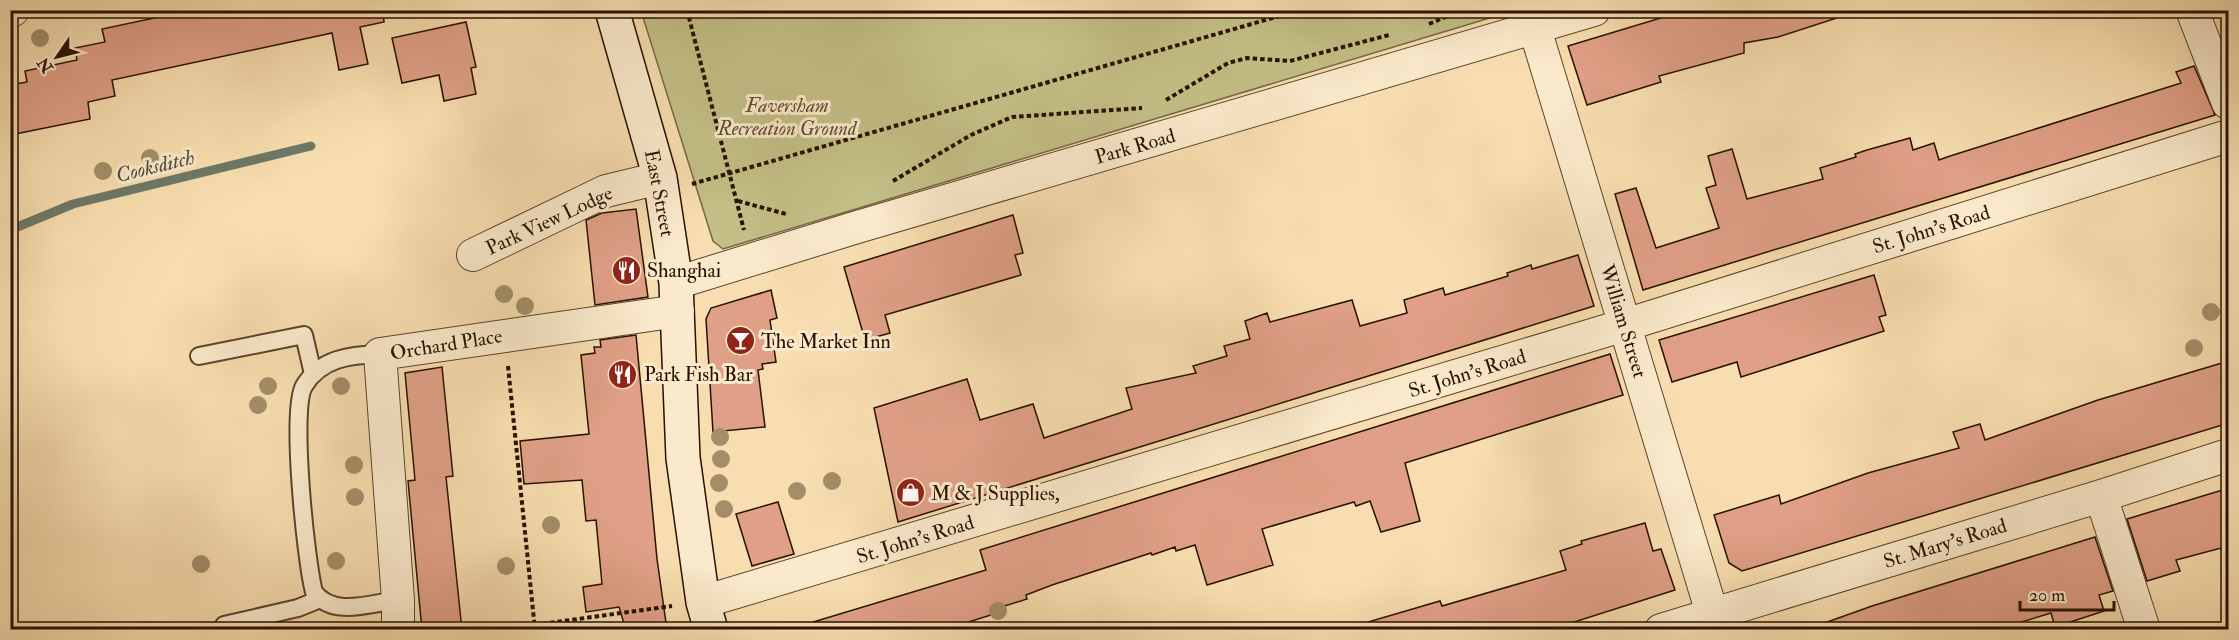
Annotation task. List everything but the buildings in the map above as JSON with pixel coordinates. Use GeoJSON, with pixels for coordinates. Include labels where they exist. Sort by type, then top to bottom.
{"type":"FeatureCollection","features":[{"type":"Feature","properties":{"kind":"main road","name":"East Street"},"geometry":{"type":"LineString","coordinates":[[612,10],[662,186],[677,297],[683,458],[707,616]]}},
{"type":"Feature","properties":{"kind":"street","name":"Park Road"},"geometry":{"type":"LineString","coordinates":[[677,297],[751,260],[1541,20],[1594,10]]}},
{"type":"Feature","properties":{"kind":"street"},"geometry":{"type":"LineString","coordinates":[[2192,10],[2229,103]]}},
{"type":"Feature","properties":{"kind":"street","name":"William Street"},"geometry":{"type":"LineString","coordinates":[[1541,20],[1625,325],[1712,613]]}},
{"type":"Feature","properties":{"kind":"street","name":"St. John's Road"},"geometry":{"type":"LineString","coordinates":[[707,616],[2229,136]]}},
{"type":"Feature","properties":{"kind":"street","name":"Park View Lodge"},"geometry":{"type":"LineString","coordinates":[[473,255],[606,191],[662,186]]}},
{"type":"Feature","properties":{"kind":"street","name":"Orchard Place"},"geometry":{"type":"LineString","coordinates":[[398,615],[380,354],[505,335],[677,297]]}},
{"type":"Feature","properties":{"kind":"street","name":"St. Mary's Road"},"geometry":{"type":"LineString","coordinates":[[1661,630],[2229,455]]}},
{"type":"Feature","properties":{"kind":"street"},"geometry":{"type":"LineString","coordinates":[[2101,496],[2144,630]]}},
{"type":"Feature","properties":{"kind":"lane"},"geometry":{"type":"LineString","coordinates":[[199,356],[304,335],[313,374]]}},
{"type":"Feature","properties":{"kind":"lane"},"geometry":{"type":"LineString","coordinates":[[380,354],[354,354],[332,360],[313,374],[299,399],[298,443],[311,580],[320,599],[339,608],[398,615]]}},
{"type":"Feature","properties":{"kind":"lane"},"geometry":{"type":"LineString","coordinates":[[224,625],[298,608],[320,599]]}},
{"type":"Feature","properties":{"kind":"path"},"geometry":{"type":"LineString","coordinates":[[687,10],[738,201],[751,260]]}},
{"type":"Feature","properties":{"kind":"path"},"geometry":{"type":"LineString","coordinates":[[1424,30],[1433,20],[1450,15],[1449,10]]}},
{"type":"Feature","properties":{"kind":"path"},"geometry":{"type":"LineString","coordinates":[[662,186],[730,171],[1297,11]]}},
{"type":"Feature","properties":{"kind":"path"},"geometry":{"type":"LineString","coordinates":[[1161,102],[1228,63],[1247,58],[1290,61],[1382,35],[1399,35]]}},
{"type":"Feature","properties":{"kind":"path"},"geometry":{"type":"LineString","coordinates":[[890,182],[971,135],[1012,117],[1143,108],[1152,105]]}},
{"type":"Feature","properties":{"kind":"path"},"geometry":{"type":"LineString","coordinates":[[738,201],[786,214],[796,212]]}},
{"type":"Feature","properties":{"kind":"path"},"geometry":{"type":"LineString","coordinates":[[505,335],[534,627]]}},
{"type":"Feature","properties":{"kind":"path"},"geometry":{"type":"LineString","coordinates":[[498,630],[707,616]]}},
{"type":"Feature","properties":{"kind":"green space","name":"Faversham Recreation Ground"},"geometry":{"type":"Polygon","coordinates":[[[641,10],[1513,11],[723,249],[713,241],[641,10]]]}},
{"type":"Feature","properties":{"kind":"waterway","name":"Cooksditch"},"geometry":{"type":"LineString","coordinates":[[10,230],[73,204],[311,146]]}},
{"type":"Feature","properties":{"kind":"place","name":"Shanghai"},"geometry":{"type":"Point","coordinates":[626,270]}},
{"type":"Feature","properties":{"kind":"place","name":"The Market Inn"},"geometry":{"type":"Point","coordinates":[740,341]}},
{"type":"Feature","properties":{"kind":"place","name":"Park Fish Bar"},"geometry":{"type":"Point","coordinates":[623,374]}},
{"type":"Feature","properties":{"kind":"place","name":"M & J Supplies,"},"geometry":{"type":"Point","coordinates":[910,493]}}]}
